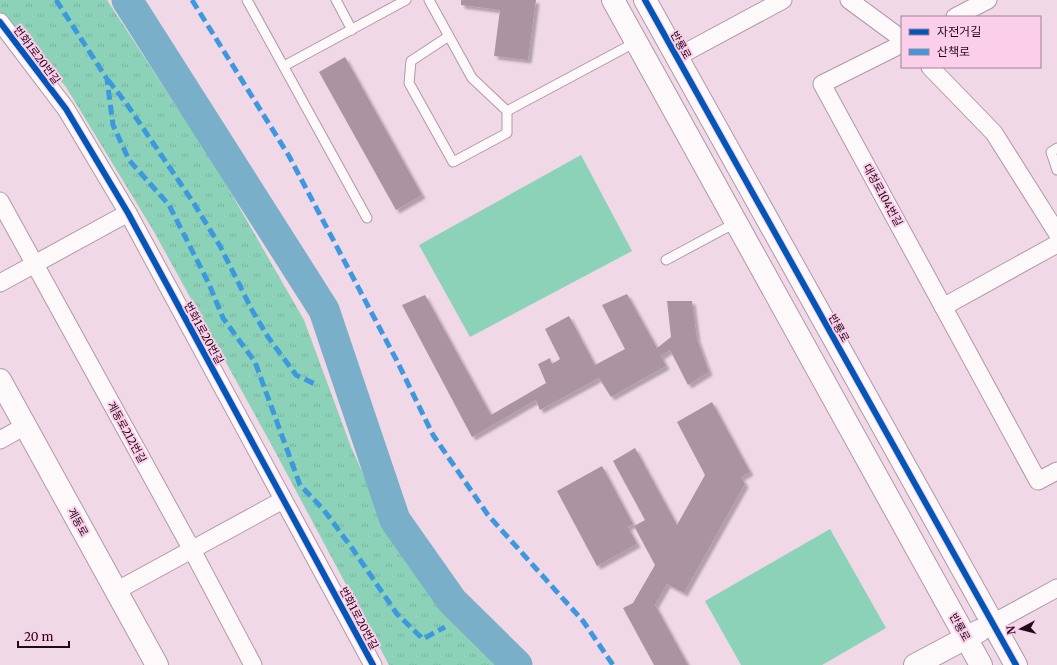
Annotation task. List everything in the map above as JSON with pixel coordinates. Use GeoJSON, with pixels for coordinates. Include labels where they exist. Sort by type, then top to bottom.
{"type":"FeatureCollection","features":[{"type":"Feature","properties":{"kind":"street","name":"반룡로"},"geometry":{"type":"LineString","coordinates":[[614,0],[981,665]]}},
{"type":"Feature","properties":{"kind":"street","name":"반룡로"},"geometry":{"type":"LineString","coordinates":[[645,0],[1016,665]]}},
{"type":"Feature","properties":{"kind":"street"},"geometry":{"type":"LineString","coordinates":[[677,57],[783,0]]}},
{"type":"Feature","properties":{"kind":"street"},"geometry":{"type":"LineString","coordinates":[[849,0],[901,38]]}},
{"type":"Feature","properties":{"kind":"street"},"geometry":{"type":"LineString","coordinates":[[957,16],[988,0]]}},
{"type":"Feature","properties":{"kind":"street","name":"번화1로20번길"},"geometry":{"type":"LineString","coordinates":[[0,22],[66,109],[128,213],[373,665]]}},
{"type":"Feature","properties":{"kind":"street","name":"대청로104번길"},"geometry":{"type":"LineString","coordinates":[[901,44],[822,84],[1038,482],[1057,471]]}},
{"type":"Feature","properties":{"kind":"street"},"geometry":{"type":"LineString","coordinates":[[931,68],[994,133],[1057,233]]}},
{"type":"Feature","properties":{"kind":"street","name":"계동로212번길"},"geometry":{"type":"LineString","coordinates":[[0,201],[192,550],[253,665]]}},
{"type":"Feature","properties":{"kind":"street"},"geometry":{"type":"LineString","coordinates":[[0,283],[128,213]]}},
{"type":"Feature","properties":{"kind":"street"},"geometry":{"type":"LineString","coordinates":[[943,307],[1057,244]]}},
{"type":"Feature","properties":{"kind":"street","name":"계동로"},"geometry":{"type":"LineString","coordinates":[[0,380],[157,665]]}},
{"type":"Feature","properties":{"kind":"street"},"geometry":{"type":"LineString","coordinates":[[0,440],[25,426]]}},
{"type":"Feature","properties":{"kind":"street"},"geometry":{"type":"LineString","coordinates":[[116,591],[284,500]]}},
{"type":"Feature","properties":{"kind":"street"},"geometry":{"type":"LineString","coordinates":[[915,665],[1057,588]]}},
{"type":"Feature","properties":{"kind":"lane"},"geometry":{"type":"LineString","coordinates":[[246,0],[367,218]]}},
{"type":"Feature","properties":{"kind":"lane"},"geometry":{"type":"LineString","coordinates":[[336,0],[352,30]]}},
{"type":"Feature","properties":{"kind":"lane"},"geometry":{"type":"LineString","coordinates":[[284,66],[406,0]]}},
{"type":"Feature","properties":{"kind":"lane"},"geometry":{"type":"LineString","coordinates":[[429,0],[449,36],[472,78],[506,111],[507,132],[453,162],[409,83],[411,61],[449,36]]}},
{"type":"Feature","properties":{"kind":"lane"},"geometry":{"type":"LineString","coordinates":[[506,111],[636,41]]}},
{"type":"Feature","properties":{"kind":"lane"},"geometry":{"type":"LineString","coordinates":[[1057,148],[1051,152],[1057,170]]}},
{"type":"Feature","properties":{"kind":"lane"},"geometry":{"type":"LineString","coordinates":[[666,260],[737,222]]}},
{"type":"Feature","properties":{"kind":"green space"},"geometry":{"type":"Polygon","coordinates":[[[0,0],[107,0],[216,167],[304,320],[351,447],[392,538],[436,591],[505,665],[389,665],[271,444],[153,230],[66,87],[0,12],[0,0]]]}},
{"type":"Feature","properties":{"kind":"green space"},"geometry":{"type":"Polygon","coordinates":[[[581,155],[632,251],[470,337],[419,245],[581,155]]]}},
{"type":"Feature","properties":{"kind":"green space"},"geometry":{"type":"Polygon","coordinates":[[[830,529],[886,628],[822,665],[741,665],[705,601],[830,529]]]}},
{"type":"Feature","properties":{"kind":"building"},"geometry":{"type":"Polygon","coordinates":[[[461,0],[536,0],[528,60],[494,56],[500,10],[461,5],[461,0]]]}},
{"type":"Feature","properties":{"kind":"building"},"geometry":{"type":"Polygon","coordinates":[[[345,57],[422,195],[396,210],[319,72],[345,57]]]}},
{"type":"Feature","properties":{"kind":"building"},"geometry":{"type":"Polygon","coordinates":[[[627,294],[657,348],[671,337],[667,301],[692,301],[697,339],[709,372],[688,385],[670,350],[661,356],[666,366],[611,397],[599,378],[540,410],[536,400],[472,437],[402,305],[425,295],[491,415],[546,383],[538,364],[550,358],[552,364],[560,359],[545,329],[569,316],[595,365],[625,349],[602,305],[627,294]]]}},
{"type":"Feature","properties":{"kind":"building"},"geometry":{"type":"Polygon","coordinates":[[[712,402],[750,472],[741,477],[745,484],[684,593],[667,584],[655,605],[688,665],[654,665],[623,608],[633,603],[655,565],[634,526],[645,520],[613,461],[635,448],[677,525],[705,475],[677,422],[712,402]]]}},
{"type":"Feature","properties":{"kind":"building"},"geometry":{"type":"Polygon","coordinates":[[[602,466],[633,524],[628,527],[637,544],[597,566],[557,491],[602,466]]]}},
{"type":"Feature","properties":{"kind":"waterway"},"geometry":{"type":"LineString","coordinates":[[127,0],[324,310],[395,520],[452,601],[517,665]]}},
{"type":"Feature","properties":{"kind":"marked path"},"geometry":{"type":"LineString","coordinates":[[56,0],[107,79],[113,125],[129,160],[169,205],[209,284],[223,318],[255,362],[300,485],[323,509],[352,548],[397,614],[423,639],[445,627]]}},
{"type":"Feature","properties":{"kind":"marked path"},"geometry":{"type":"LineString","coordinates":[[192,0],[289,156],[397,361],[433,435],[488,515],[583,621],[613,665]]}},
{"type":"Feature","properties":{"kind":"marked path"},"geometry":{"type":"LineString","coordinates":[[108,80],[126,103],[193,202],[220,246],[253,312],[268,337],[296,375],[317,385]]}},
{"type":"Feature","properties":{"kind":"cycle path"},"geometry":{"type":"LineString","coordinates":[[645,0],[1016,665]]}},
{"type":"Feature","properties":{"kind":"cycle path"},"geometry":{"type":"LineString","coordinates":[[0,22],[66,109],[128,213],[373,665]]}}]}
